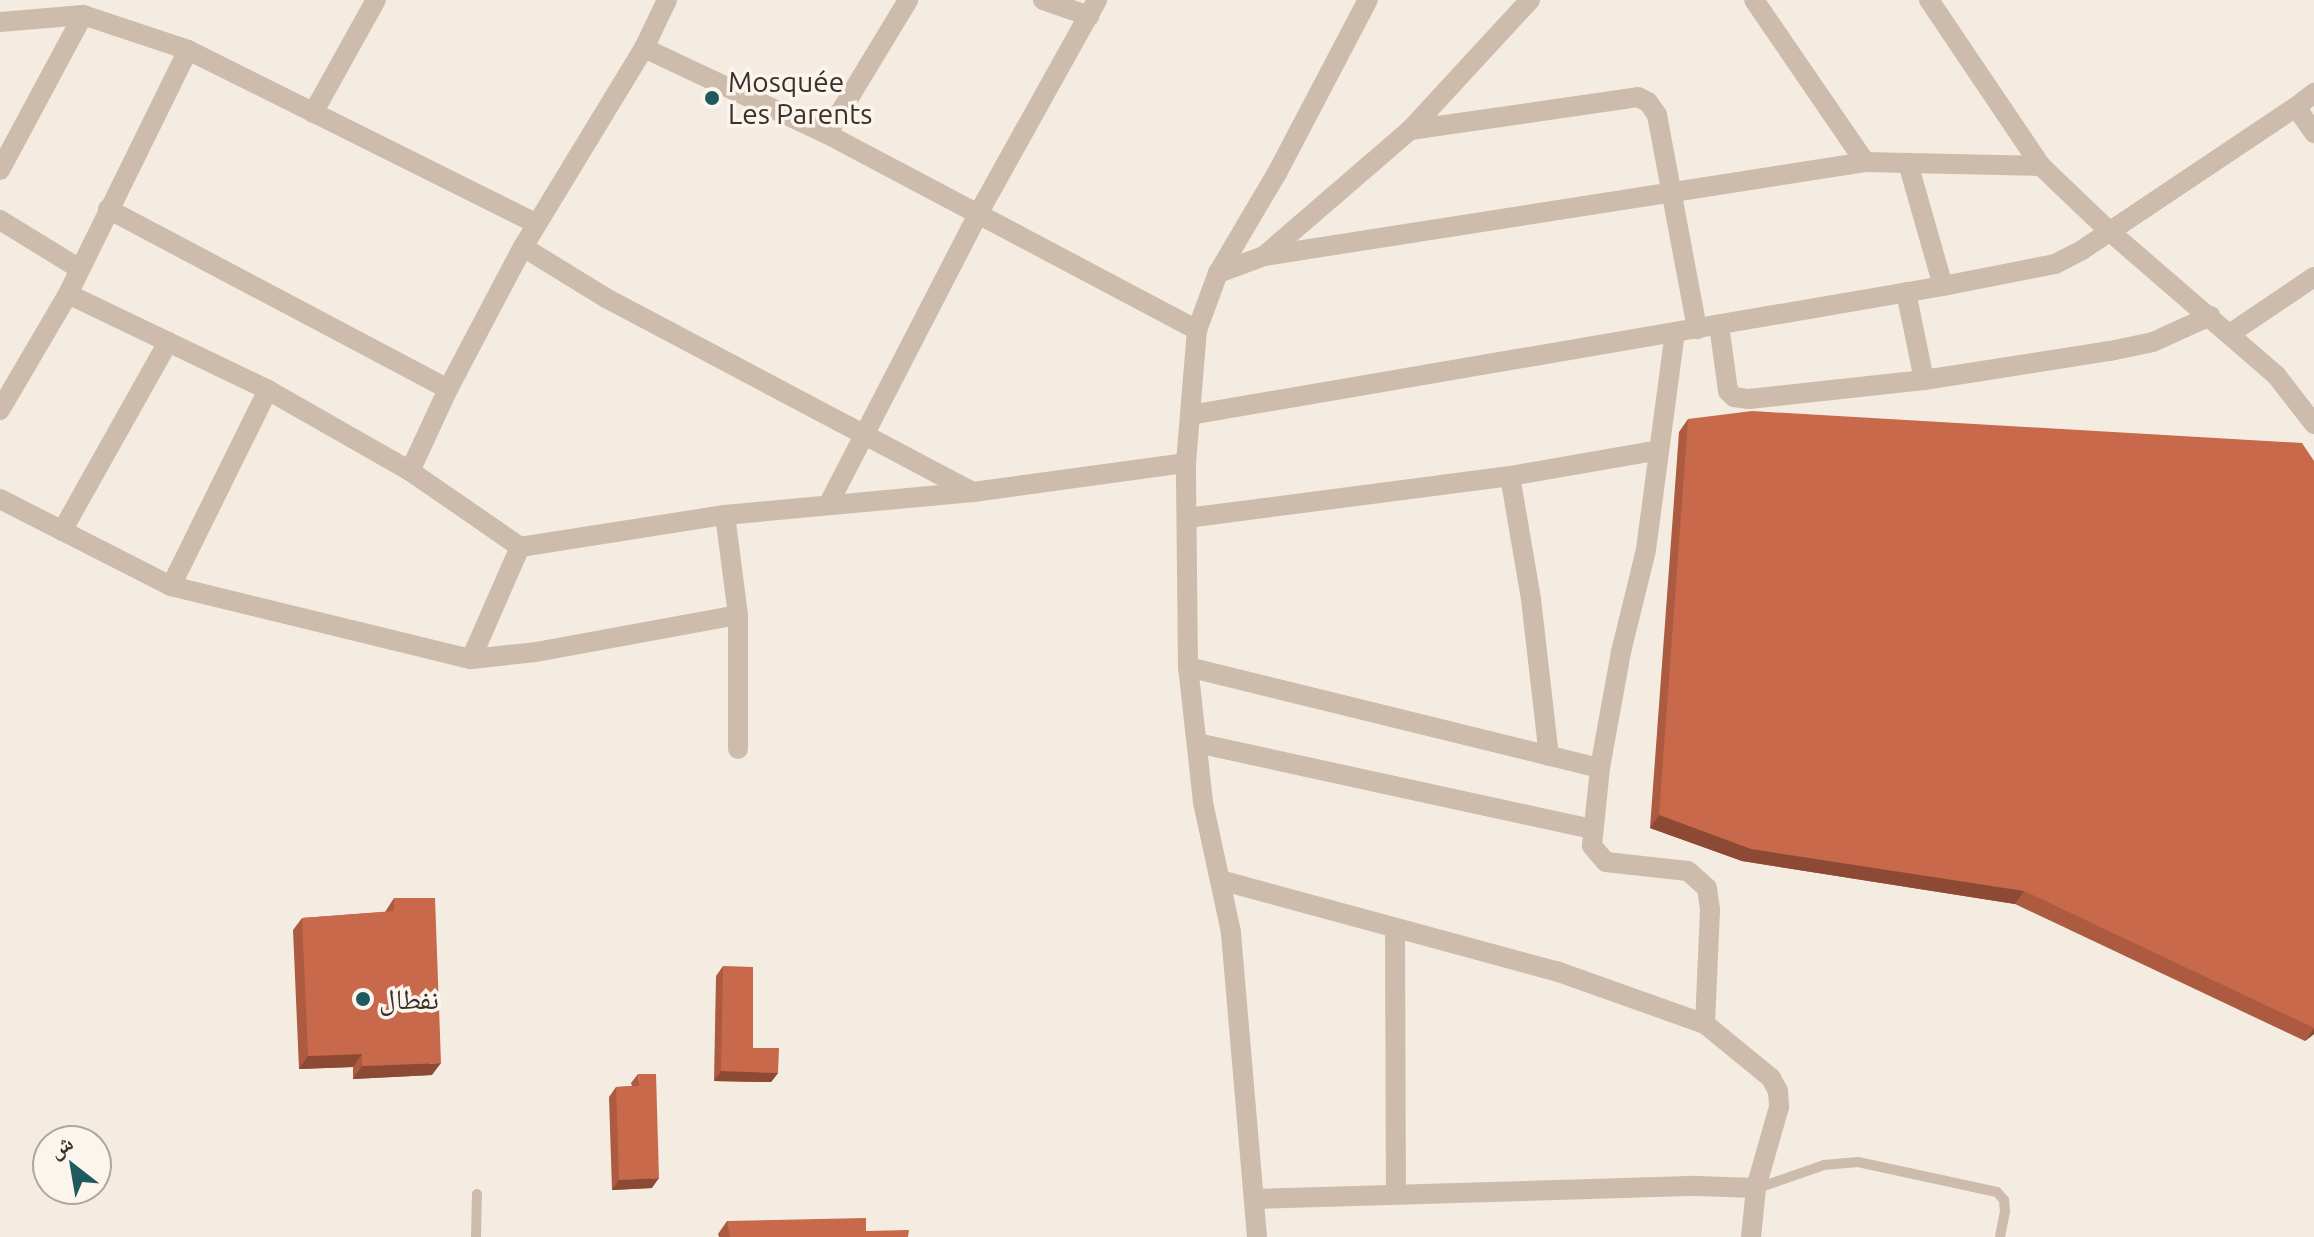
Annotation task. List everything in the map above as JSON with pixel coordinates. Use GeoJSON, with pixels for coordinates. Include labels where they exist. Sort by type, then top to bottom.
{"type":"FeatureCollection","features":[{"type":"Feature","properties":{"kind":"street"},"geometry":{"type":"LineString","coordinates":[[313,113],[376,0]]}},
{"type":"Feature","properties":{"kind":"street"},"geometry":{"type":"LineString","coordinates":[[410,471],[448,389],[523,247],[644,48],[667,0]]}},
{"type":"Feature","properties":{"kind":"street"},"geometry":{"type":"LineString","coordinates":[[827,134],[908,0]]}},
{"type":"Feature","properties":{"kind":"street"},"geometry":{"type":"LineString","coordinates":[[828,505],[978,214],[1093,8],[1043,0]]}},
{"type":"Feature","properties":{"kind":"street"},"geometry":{"type":"LineString","coordinates":[[1257,1237],[1238,995],[1220,880],[1203,802],[1188,667],[1186,463],[1197,330],[1218,273],[1277,173],[1368,0]]}},
{"type":"Feature","properties":{"kind":"street"},"geometry":{"type":"LineString","coordinates":[[1264,256],[1410,130],[1530,0]]}},
{"type":"Feature","properties":{"kind":"street"},"geometry":{"type":"LineString","coordinates":[[1754,0],[1865,162]]}},
{"type":"Feature","properties":{"kind":"street"},"geometry":{"type":"LineString","coordinates":[[1929,0],[2041,166],[2108,230],[2276,375],[2314,424]]}},
{"type":"Feature","properties":{"kind":"street"},"geometry":{"type":"LineString","coordinates":[[0,22],[83,15],[188,50],[537,224]]}},
{"type":"Feature","properties":{"kind":"street"},"geometry":{"type":"LineString","coordinates":[[0,170],[83,15]]}},
{"type":"Feature","properties":{"kind":"street"},"geometry":{"type":"LineString","coordinates":[[644,48],[827,134],[1197,330]]}},
{"type":"Feature","properties":{"kind":"street"},"geometry":{"type":"LineString","coordinates":[[0,410],[68,294],[188,50]]}},
{"type":"Feature","properties":{"kind":"street"},"geometry":{"type":"LineString","coordinates":[[1190,415],[1697,329],[2055,264],[2082,250],[2314,93]]}},
{"type":"Feature","properties":{"kind":"street"},"geometry":{"type":"LineString","coordinates":[[1410,130],[1638,97],[1648,102],[1657,115],[1697,329]]}},
{"type":"Feature","properties":{"kind":"street"},"geometry":{"type":"LineString","coordinates":[[2296,107],[2314,133]]}},
{"type":"Feature","properties":{"kind":"street"},"geometry":{"type":"LineString","coordinates":[[1218,273],[1264,256],[1865,162],[2041,166]]}},
{"type":"Feature","properties":{"kind":"street"},"geometry":{"type":"LineString","coordinates":[[1908,163],[1943,286]]}},
{"type":"Feature","properties":{"kind":"street"},"geometry":{"type":"LineString","coordinates":[[108,209],[448,389]]}},
{"type":"Feature","properties":{"kind":"street"},"geometry":{"type":"LineString","coordinates":[[0,220],[80,269]]}},
{"type":"Feature","properties":{"kind":"street"},"geometry":{"type":"LineString","coordinates":[[523,247],[606,298],[867,433],[973,492]]}},
{"type":"Feature","properties":{"kind":"street"},"geometry":{"type":"LineString","coordinates":[[2231,333],[2314,277]]}},
{"type":"Feature","properties":{"kind":"street"},"geometry":{"type":"LineString","coordinates":[[1906,292],[1924,380]]}},
{"type":"Feature","properties":{"kind":"street"},"geometry":{"type":"LineString","coordinates":[[68,294],[268,390],[410,471],[520,547],[725,515],[973,492],[1186,463]]}},
{"type":"Feature","properties":{"kind":"street"},"geometry":{"type":"LineString","coordinates":[[1719,325],[1728,391],[1734,397],[1749,399],[1924,380],[2153,342],[2210,316]]}},
{"type":"Feature","properties":{"kind":"street"},"geometry":{"type":"LineString","coordinates":[[1675,332],[1646,550],[1628,619],[1591,829],[1592,846],[1606,862],[1688,871],[1707,888],[1710,910],[1705,1024]]}},
{"type":"Feature","properties":{"kind":"street"},"geometry":{"type":"LineString","coordinates":[[62,531],[168,342]]}},
{"type":"Feature","properties":{"kind":"street"},"geometry":{"type":"LineString","coordinates":[[171,586],[268,390]]}},
{"type":"Feature","properties":{"kind":"street"},"geometry":{"type":"LineString","coordinates":[[1187,518],[1510,476],[1659,450]]}},
{"type":"Feature","properties":{"kind":"street"},"geometry":{"type":"LineString","coordinates":[[1510,476],[1531,599],[1549,756]]}},
{"type":"Feature","properties":{"kind":"street"},"geometry":{"type":"LineString","coordinates":[[0,499],[171,586],[471,659],[536,652],[738,615]]}},
{"type":"Feature","properties":{"kind":"street"},"geometry":{"type":"LineString","coordinates":[[725,515],[738,615],[738,749]]}},
{"type":"Feature","properties":{"kind":"street"},"geometry":{"type":"LineString","coordinates":[[471,659],[520,547]]}},
{"type":"Feature","properties":{"kind":"street"},"geometry":{"type":"LineString","coordinates":[[1188,667],[1600,768]]}},
{"type":"Feature","properties":{"kind":"street"},"geometry":{"type":"LineString","coordinates":[[1197,743],[1591,829]]}},
{"type":"Feature","properties":{"kind":"street"},"geometry":{"type":"LineString","coordinates":[[1220,880],[1556,971],[1705,1024],[1771,1078],[1778,1091],[1779,1107],[1756,1188],[1751,1237]]}},
{"type":"Feature","properties":{"kind":"street"},"geometry":{"type":"LineString","coordinates":[[1395,928],[1396,1193]]}},
{"type":"Feature","properties":{"kind":"street"},"geometry":{"type":"LineString","coordinates":[[1254,1199],[1697,1186],[1756,1188]]}},
{"type":"Feature","properties":{"kind":"lane"},"geometry":{"type":"LineString","coordinates":[[1756,1188],[1824,1165],[1858,1162],[1997,1192],[2004,1200],[2005,1211],[2000,1237]]}},
{"type":"Feature","properties":{"kind":"lane"},"geometry":{"type":"LineString","coordinates":[[476,1237],[477,1194]]}},
{"type":"Feature","properties":{"kind":"building"},"geometry":{"type":"Polygon","coordinates":[[[1752,411],[2302,443],[2314,461],[2314,1028],[2024,891],[1751,849],[1659,815],[1688,419],[1752,411]]]}},
{"type":"Feature","properties":{"kind":"building","name":"نفطال"},"geometry":{"type":"Polygon","coordinates":[[[394,898],[435,898],[441,1063],[362,1066],[362,1054],[308,1056],[302,918],[394,911],[394,898]]]}},
{"type":"Feature","properties":{"kind":"building"},"geometry":{"type":"Polygon","coordinates":[[[723,966],[753,967],[753,1048],[779,1048],[778,1073],[721,1071],[723,966]]]}},
{"type":"Feature","properties":{"kind":"building"},"geometry":{"type":"Polygon","coordinates":[[[638,1074],[656,1074],[659,1178],[619,1180],[616,1087],[639,1086],[638,1074]]]}},
{"type":"Feature","properties":{"kind":"building"},"geometry":{"type":"Polygon","coordinates":[[[866,1218],[866,1231],[909,1230],[908,1237],[730,1237],[727,1221],[866,1218]]]}},
{"type":"Feature","properties":{"kind":"place","name":"Mosquée Les Parents"},"geometry":{"type":"Point","coordinates":[712,98]}},
{"type":"Feature","properties":{"kind":"place","name":"نفطال"},"geometry":{"type":"Point","coordinates":[363,999]}}]}
